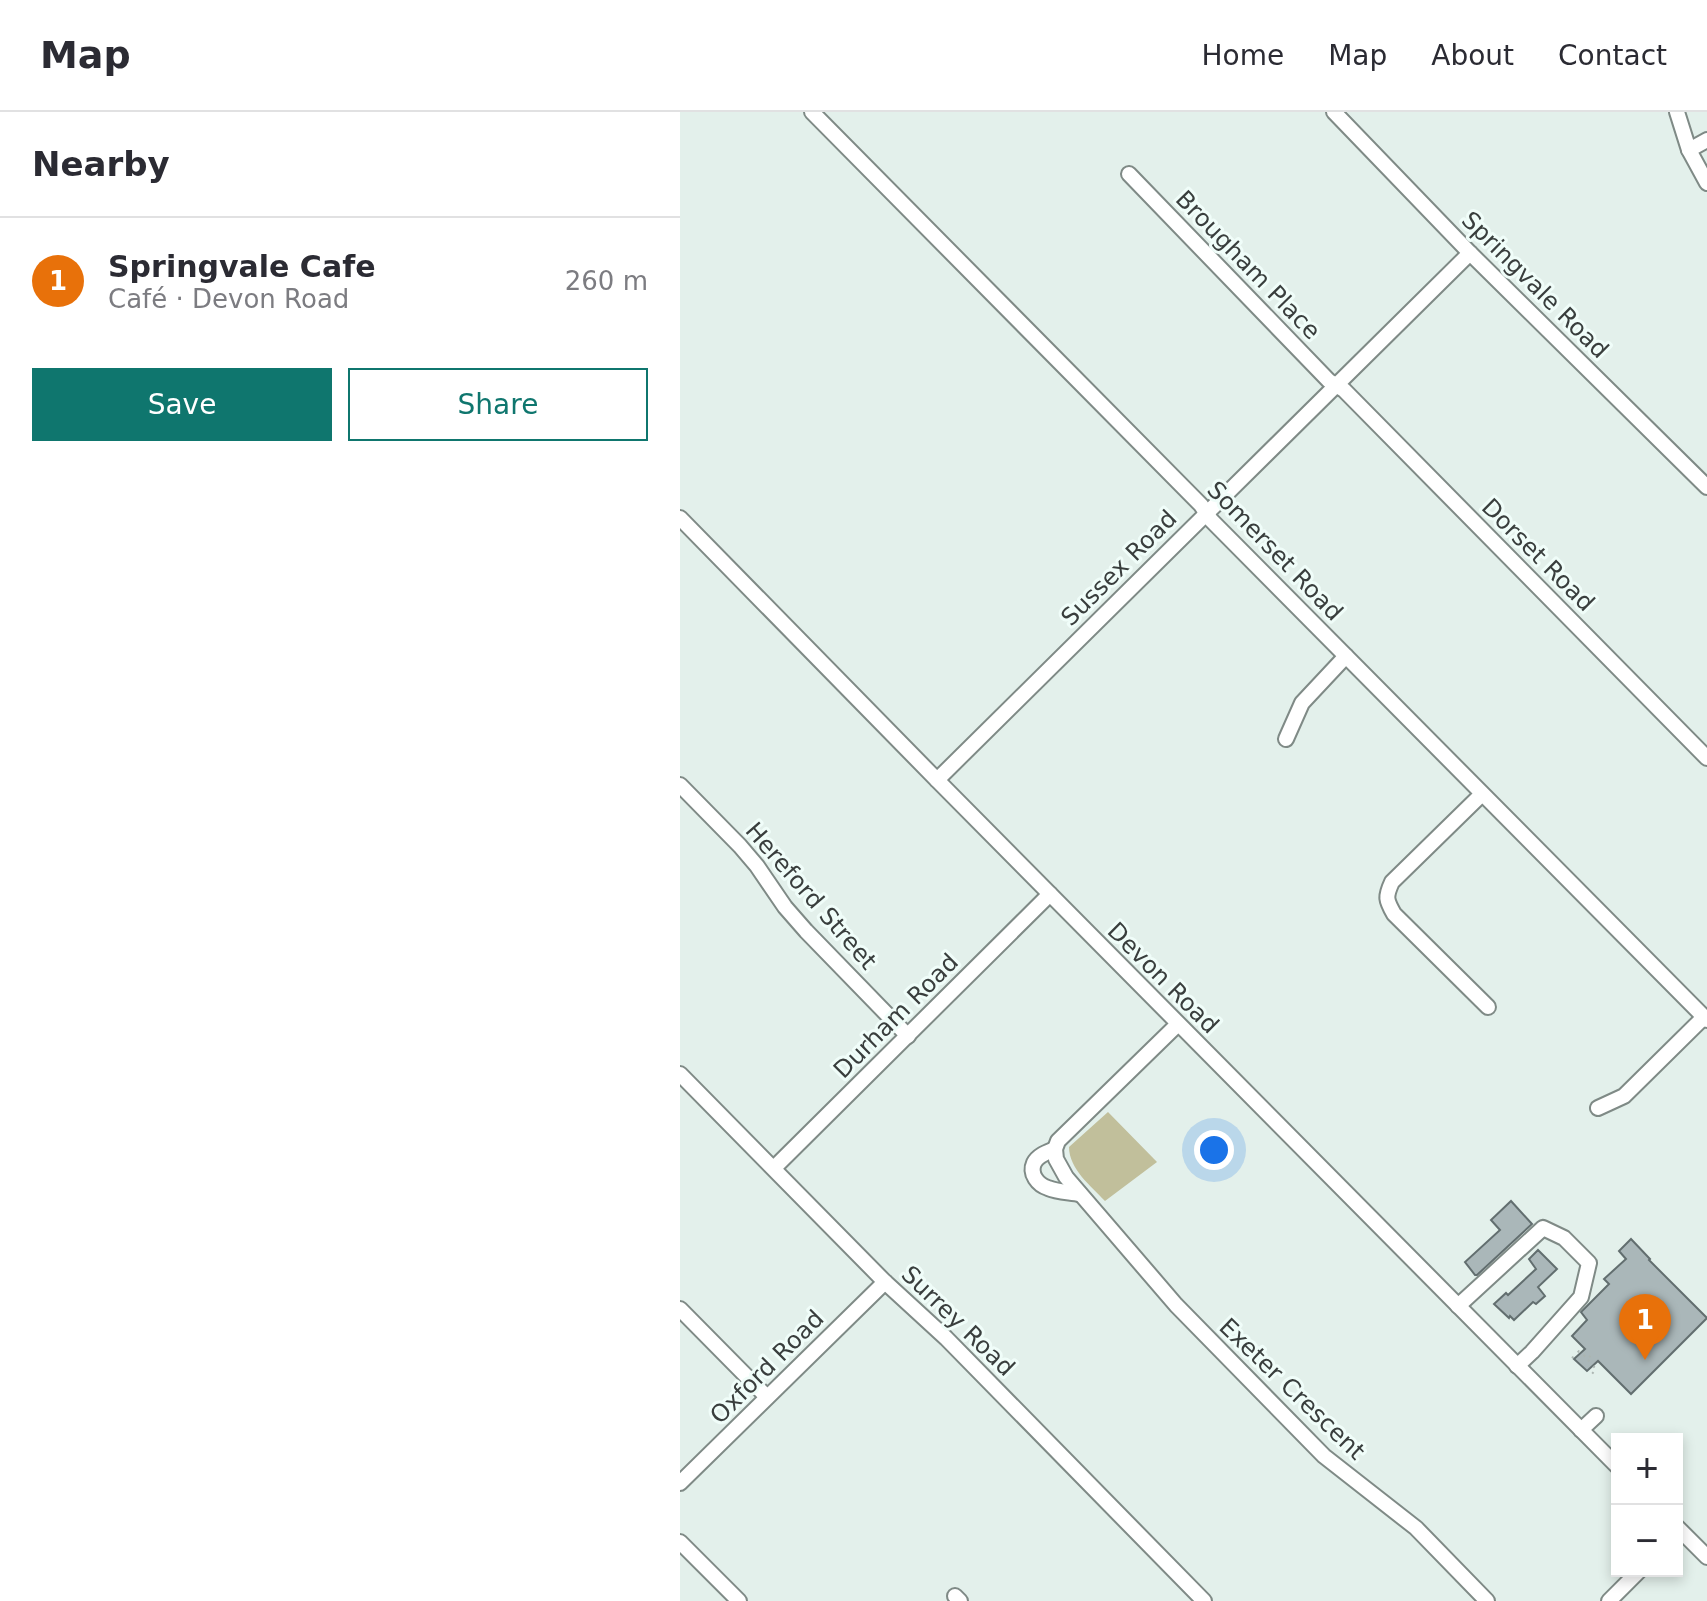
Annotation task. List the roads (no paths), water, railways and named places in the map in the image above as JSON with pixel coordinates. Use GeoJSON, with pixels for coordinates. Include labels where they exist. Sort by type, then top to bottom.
{"type":"FeatureCollection","features":[{"type":"Feature","properties":{"kind":"street","name":"Somerset Road"},"geometry":{"type":"LineString","coordinates":[[812,112],[1201,505],[1211,520],[1706,1018]]}},
{"type":"Feature","properties":{"kind":"street","name":"Springvale Road"},"geometry":{"type":"LineString","coordinates":[[1334,112],[1470,253],[1707,487]]}},
{"type":"Feature","properties":{"kind":"street"},"geometry":{"type":"LineString","coordinates":[[1677,112],[1689,150],[1707,183]]}},
{"type":"Feature","properties":{"kind":"street"},"geometry":{"type":"LineString","coordinates":[[1689,150],[1707,140]]}},
{"type":"Feature","properties":{"kind":"street","name":"Brougham Place"},"geometry":{"type":"LineString","coordinates":[[1129,174],[1336,385]]}},
{"type":"Feature","properties":{"kind":"street","name":"Sussex Road"},"geometry":{"type":"LineString","coordinates":[[937,780],[1470,253]]}},
{"type":"Feature","properties":{"kind":"street","name":"Dorset Road"},"geometry":{"type":"LineString","coordinates":[[1336,385],[1707,758]]}},
{"type":"Feature","properties":{"kind":"street","name":"Devon Road"},"geometry":{"type":"LineString","coordinates":[[680,518],[1611,1460]]}},
{"type":"Feature","properties":{"kind":"street"},"geometry":{"type":"LineString","coordinates":[[1286,739],[1302,703],[1346,656]]}},
{"type":"Feature","properties":{"kind":"street","name":"Hereford Street"},"geometry":{"type":"LineString","coordinates":[[680,785],[740,846],[806,931],[908,1036]]}},
{"type":"Feature","properties":{"kind":"street"},"geometry":{"type":"LineString","coordinates":[[1482,794],[1392,882],[1387,892],[1387,902],[1394,914],[1488,1007]]}},
{"type":"Feature","properties":{"kind":"street","name":"Durham Road"},"geometry":{"type":"LineString","coordinates":[[774,1168],[1050,894]]}},
{"type":"Feature","properties":{"kind":"street"},"geometry":{"type":"LineString","coordinates":[[1598,1108],[1624,1096],[1706,1018]]}},
{"type":"Feature","properties":{"kind":"street"},"geometry":{"type":"LineString","coordinates":[[1080,1194],[1047,1188],[1037,1182],[1033,1174],[1034,1163],[1042,1154],[1055,1149],[1065,1132],[1178,1024]]}},
{"type":"Feature","properties":{"kind":"street","name":"Surrey Road"},"geometry":{"type":"LineString","coordinates":[[680,1074],[885,1282],[946,1338],[1204,1601]]}},
{"type":"Feature","properties":{"kind":"street","name":"Exeter Crescent"},"geometry":{"type":"LineString","coordinates":[[1055,1149],[1060,1168],[1080,1194],[1176,1305],[1324,1456],[1416,1528],[1487,1601]]}},
{"type":"Feature","properties":{"kind":"street"},"geometry":{"type":"LineString","coordinates":[[1458,1306],[1543,1228],[1564,1238],[1589,1263],[1581,1297],[1517,1366]]}},
{"type":"Feature","properties":{"kind":"street","name":"Oxford Road"},"geometry":{"type":"LineString","coordinates":[[680,1483],[885,1282]]}},
{"type":"Feature","properties":{"kind":"street"},"geometry":{"type":"LineString","coordinates":[[680,1309],[767,1397]]}},
{"type":"Feature","properties":{"kind":"street"},"geometry":{"type":"LineString","coordinates":[[1581,1430],[1596,1416]]}},
{"type":"Feature","properties":{"kind":"street"},"geometry":{"type":"LineString","coordinates":[[1683,1535],[1707,1557]]}},
{"type":"Feature","properties":{"kind":"street"},"geometry":{"type":"LineString","coordinates":[[680,1542],[739,1601]]}},
{"type":"Feature","properties":{"kind":"street"},"geometry":{"type":"LineString","coordinates":[[1609,1601],[1633,1577]]}},
{"type":"Feature","properties":{"kind":"place","name":"Springvale Cafe"},"geometry":{"type":"Point","coordinates":[1645,1360]}}]}
